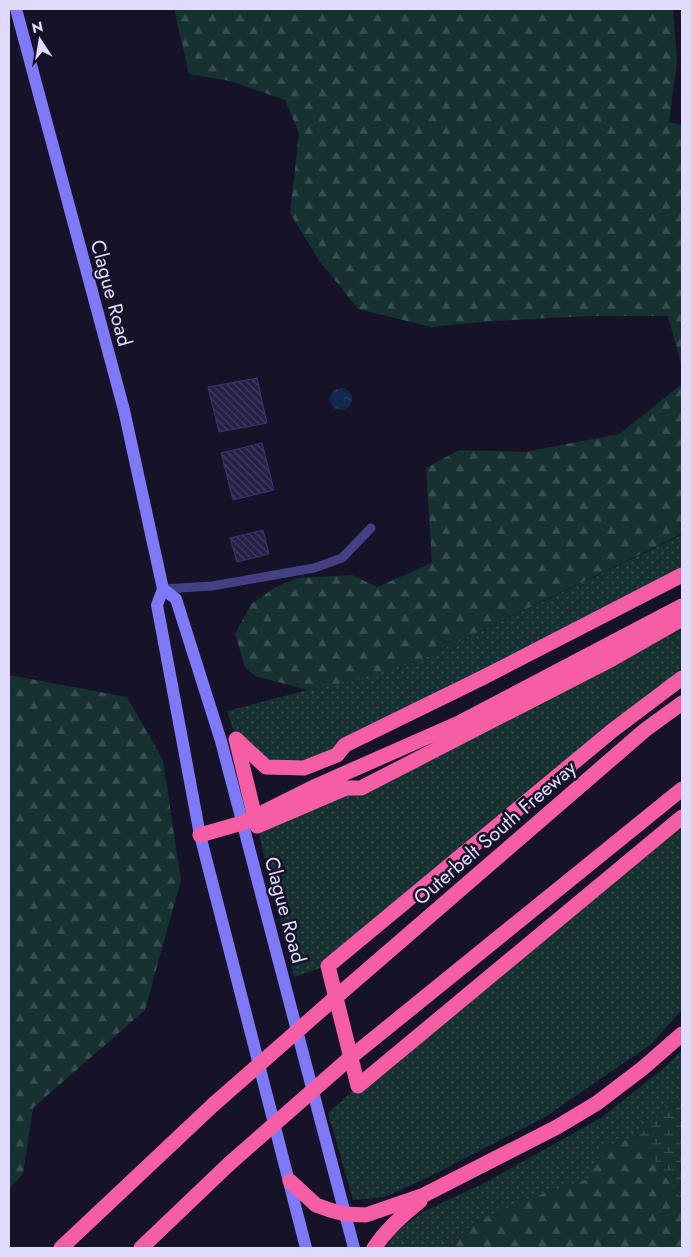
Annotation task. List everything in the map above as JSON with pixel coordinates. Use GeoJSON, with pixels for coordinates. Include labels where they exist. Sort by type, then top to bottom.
{"type":"FeatureCollection","features":[{"type":"Feature","properties":{"kind":"highway"},"geometry":{"type":"LineString","coordinates":[[682,575],[484,677],[345,745],[337,754],[304,768],[266,767],[236,739],[248,820],[257,826],[346,788],[361,788],[612,659],[682,619]]}},
{"type":"Feature","properties":{"kind":"highway"},"geometry":{"type":"LineString","coordinates":[[200,835],[248,820],[316,786],[461,722],[682,606]]}},
{"type":"Feature","properties":{"kind":"highway"},"geometry":{"type":"LineString","coordinates":[[682,678],[613,730],[328,966],[358,1086],[682,817]]}},
{"type":"Feature","properties":{"kind":"highway","name":"Outerbelt South Freeway"},"geometry":{"type":"LineString","coordinates":[[62,1248],[214,1104],[645,730],[682,703]]}},
{"type":"Feature","properties":{"kind":"highway"},"geometry":{"type":"LineString","coordinates":[[141,1248],[230,1164],[351,1056],[682,789]]}},
{"type":"Feature","properties":{"kind":"highway"},"geometry":{"type":"LineString","coordinates":[[290,1182],[316,1205],[345,1214],[366,1215],[416,1198],[549,1132],[596,1103],[643,1068],[682,1034]]}},
{"type":"Feature","properties":{"kind":"highway"},"geometry":{"type":"LineString","coordinates":[[374,1248],[396,1222],[433,1191]]}},
{"type":"Feature","properties":{"kind":"main road","name":"Clague Road"},"geometry":{"type":"LineString","coordinates":[[16,9],[124,410],[163,588],[157,605],[200,835],[306,1248]]}},
{"type":"Feature","properties":{"kind":"main road","name":"Clague Road"},"geometry":{"type":"LineString","coordinates":[[163,588],[176,599],[248,820],[354,1248]]}},
{"type":"Feature","properties":{"kind":"lane"},"geometry":{"type":"LineString","coordinates":[[163,588],[212,586],[314,568],[342,558],[371,528]]}},
{"type":"Feature","properties":{"kind":"green space"},"geometry":{"type":"Polygon","coordinates":[[[174,9],[673,9],[677,61],[669,122],[682,125],[682,368],[668,316],[588,316],[494,321],[431,327],[358,309],[318,259],[290,213],[299,133],[285,100],[230,81],[189,74],[174,9]]]}},
{"type":"Feature","properties":{"kind":"green space"},"geometry":{"type":"Polygon","coordinates":[[[682,384],[682,534],[416,662],[311,691],[255,676],[245,667],[235,634],[251,604],[274,588],[297,578],[352,575],[377,587],[432,563],[426,468],[459,450],[525,452],[619,434],[682,384]]]}},
{"type":"Feature","properties":{"kind":"green space"},"geometry":{"type":"Polygon","coordinates":[[[682,535],[682,575],[337,755],[266,767],[236,739],[227,711],[416,662],[682,535]]]}},
{"type":"Feature","properties":{"kind":"green space"},"geometry":{"type":"Polygon","coordinates":[[[682,619],[682,676],[328,966],[294,977],[257,826],[346,788],[682,619]]]}},
{"type":"Feature","properties":{"kind":"green space"},"geometry":{"type":"Polygon","coordinates":[[[9,675],[127,697],[163,760],[181,880],[145,1010],[33,1108],[23,1174],[9,1189],[9,675]]]}},
{"type":"Feature","properties":{"kind":"green space"},"geometry":{"type":"Polygon","coordinates":[[[682,817],[682,1010],[650,1045],[545,1117],[427,1178],[385,1197],[353,1200],[328,1113],[682,817]]]}},
{"type":"Feature","properties":{"kind":"green space"},"geometry":{"type":"Polygon","coordinates":[[[682,1050],[682,1094],[638,1136],[604,1147],[589,1179],[536,1196],[474,1223],[448,1248],[387,1248],[393,1234],[423,1212],[488,1181],[601,1118],[665,1067],[682,1050]]]}},
{"type":"Feature","properties":{"kind":"green space"},"geometry":{"type":"Polygon","coordinates":[[[682,1094],[682,1201],[638,1136],[682,1094]]]}},
{"type":"Feature","properties":{"kind":"green space"},"geometry":{"type":"Polygon","coordinates":[[[638,1136],[682,1201],[682,1248],[448,1248],[473,1223],[536,1196],[588,1179],[604,1147],[638,1136]]]}},
{"type":"Feature","properties":{"kind":"water"},"geometry":{"type":"Polygon","coordinates":[[[341,388],[349,391],[352,399],[349,407],[341,410],[333,407],[330,399],[333,391],[341,388]]]}},
{"type":"Feature","properties":{"kind":"building"},"geometry":{"type":"Polygon","coordinates":[[[257,378],[267,423],[219,432],[208,387],[257,378]]]}},
{"type":"Feature","properties":{"kind":"building"},"geometry":{"type":"Polygon","coordinates":[[[262,443],[274,490],[233,500],[221,453],[262,443]]]}},
{"type":"Feature","properties":{"kind":"building"},"geometry":{"type":"Polygon","coordinates":[[[263,530],[269,554],[237,562],[230,538],[263,530]]]}}]}
